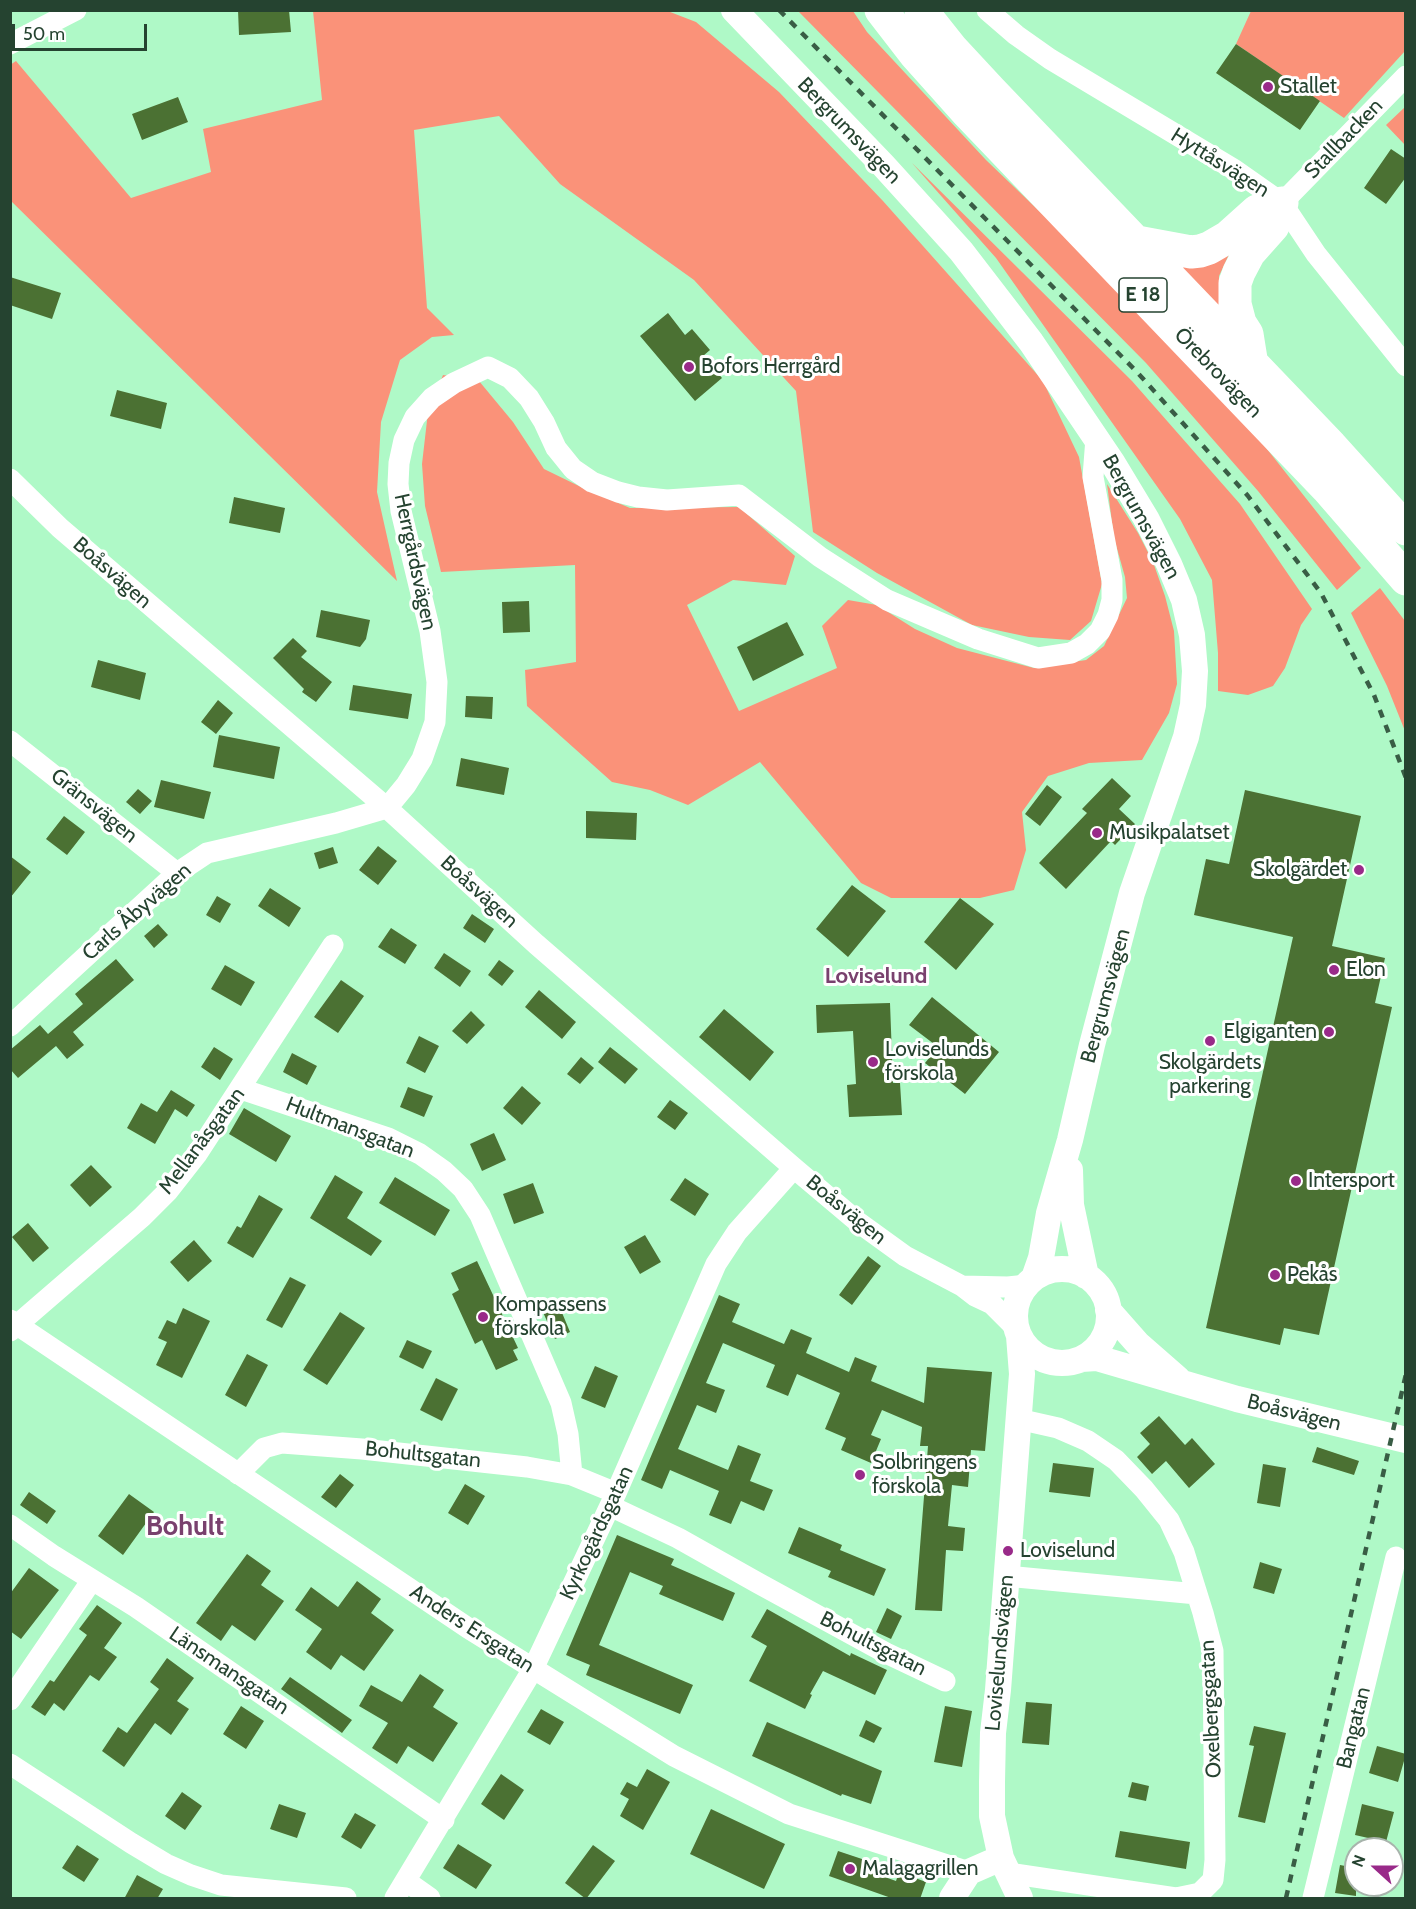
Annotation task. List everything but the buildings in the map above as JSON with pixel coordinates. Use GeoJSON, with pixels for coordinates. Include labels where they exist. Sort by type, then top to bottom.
{"type":"FeatureCollection","features":[{"type":"Feature","properties":{"kind":"highway","name":"Örebrovägen"},"geometry":{"type":"LineString","coordinates":[[881,10],[915,54],[966,111],[1327,488],[1406,579]]}},
{"type":"Feature","properties":{"kind":"highway","name":"Örebrovägen"},"geometry":{"type":"LineString","coordinates":[[921,10],[952,49],[991,91],[1373,491],[1406,529]]}},
{"type":"Feature","properties":{"kind":"highway","name":"E 18"},"geometry":{"type":"LineString","coordinates":[[1137,243],[1191,252],[1209,249],[1228,237],[1257,211],[1282,203]]}},
{"type":"Feature","properties":{"kind":"highway"},"geometry":{"type":"LineString","coordinates":[[1251,363],[1246,334],[1240,323],[1235,304],[1235,283],[1249,253],[1273,226],[1282,203]]}},
{"type":"Feature","properties":{"kind":"street"},"geometry":{"type":"LineString","coordinates":[[10,44],[76,10]]}},
{"type":"Feature","properties":{"kind":"street","name":"Bergrumsvägen"},"geometry":{"type":"LineString","coordinates":[[734,10],[883,165],[961,251],[1031,342],[1096,438],[1147,520],[1184,600],[1192,635],[1195,670],[1193,705],[1186,737],[1132,893],[1070,1140],[1049,1213],[1041,1258],[1031,1282]]}},
{"type":"Feature","properties":{"kind":"street","name":"Hyttåsvägen"},"geometry":{"type":"LineString","coordinates":[[987,10],[1016,35],[1050,59],[1235,170],[1282,203],[1316,254],[1406,366]]}},
{"type":"Feature","properties":{"kind":"street","name":"Stallbacken"},"geometry":{"type":"LineString","coordinates":[[1282,203],[1406,76]]}},
{"type":"Feature","properties":{"kind":"street","name":"Herrgårdsvägen"},"geometry":{"type":"LineString","coordinates":[[387,808],[406,785],[422,759],[435,722],[437,701],[435,660],[430,631],[401,511],[398,484],[399,463],[404,440],[416,417],[432,398],[454,382],[489,367],[510,378],[529,398],[556,448],[573,469],[592,482],[628,495],[668,500],[739,495],[820,557],[888,600],[978,639],[1038,658],[1071,653],[1087,644],[1100,631],[1112,600],[1112,580],[1093,477],[1096,438]]}},
{"type":"Feature","properties":{"kind":"street","name":"Boåsvägen"},"geometry":{"type":"LineString","coordinates":[[10,479],[60,528],[387,808],[536,944],[794,1168],[858,1222],[905,1256],[992,1304],[1018,1332]]}},
{"type":"Feature","properties":{"kind":"street","name":"Gränsvägen"},"geometry":{"type":"LineString","coordinates":[[10,741],[177,873]]}},
{"type":"Feature","properties":{"kind":"street","name":"Carls Åbyvägen"},"geometry":{"type":"LineString","coordinates":[[10,1026],[177,873],[207,853],[336,823],[387,808]]}},
{"type":"Feature","properties":{"kind":"street","name":"Mellanåsgatan"},"geometry":{"type":"LineString","coordinates":[[13,1325],[142,1217],[168,1191],[197,1154],[241,1089],[333,945]]}},
{"type":"Feature","properties":{"kind":"street","name":"Hultmansgatan"},"geometry":{"type":"LineString","coordinates":[[241,1089],[388,1138],[420,1154],[444,1171],[463,1189],[480,1215],[561,1403],[568,1434],[572,1475]]}},
{"type":"Feature","properties":{"kind":"street","name":"Bergrumsvägen"},"geometry":{"type":"LineString","coordinates":[[1070,1140],[1071,1205],[1086,1276]]}},
{"type":"Feature","properties":{"kind":"street","name":"Kyrkogårdsgatan"},"geometry":{"type":"LineString","coordinates":[[400,1890],[533,1670],[613,1500],[716,1264],[737,1232],[794,1168]]}},
{"type":"Feature","properties":{"kind":"street"},"geometry":{"type":"LineString","coordinates":[[1019,1411],[1047,1376],[1096,1348],[1108,1324],[1108,1310],[1100,1289],[1086,1276],[1060,1269],[1042,1274],[1031,1282],[1017,1304],[1015,1318],[1024,1344],[1037,1356],[1045,1360],[1072,1361]]}},
{"type":"Feature","properties":{"kind":"street","name":"Boåsvägen"},"geometry":{"type":"LineString","coordinates":[[962,1286],[1008,1287],[1031,1282]]}},
{"type":"Feature","properties":{"kind":"street","name":"Boåsvägen"},"geometry":{"type":"LineString","coordinates":[[1108,1310],[1138,1344],[1183,1383]]}},
{"type":"Feature","properties":{"kind":"street","name":"Anders Ersgatan"},"geometry":{"type":"LineString","coordinates":[[13,1325],[533,1670],[674,1756],[789,1814],[969,1872]]}},
{"type":"Feature","properties":{"kind":"street","name":"Loviselundsvägen"},"geometry":{"type":"LineString","coordinates":[[1018,1332],[1022,1374],[993,1733],[992,1816],[1005,1866],[1020,1899]]}},
{"type":"Feature","properties":{"kind":"street","name":"Boåsvägen"},"geometry":{"type":"LineString","coordinates":[[1072,1361],[1097,1358],[1237,1399],[1406,1440]]}},
{"type":"Feature","properties":{"kind":"street","name":"Oxelbergsgatan"},"geometry":{"type":"LineString","coordinates":[[1005,1866],[1176,1898],[1200,1893],[1213,1880],[1215,1860],[1213,1651],[1184,1552],[1169,1520],[1116,1460],[1088,1441],[1019,1411]]}},
{"type":"Feature","properties":{"kind":"street","name":"Bohultsgatan"},"geometry":{"type":"LineString","coordinates":[[238,1474],[264,1448],[282,1443],[480,1461],[572,1475],[758,1583],[876,1647],[945,1681]]}},
{"type":"Feature","properties":{"kind":"street","name":"Länsmansgatan"},"geometry":{"type":"LineString","coordinates":[[10,1525],[136,1607],[444,1820]]}},
{"type":"Feature","properties":{"kind":"street","name":"Bangatan"},"geometry":{"type":"LineString","coordinates":[[1313,1899],[1396,1557]]}},
{"type":"Feature","properties":{"kind":"street"},"geometry":{"type":"LineString","coordinates":[[1006,1576],[1197,1594]]}},
{"type":"Feature","properties":{"kind":"street"},"geometry":{"type":"LineString","coordinates":[[10,1700],[92,1580]]}},
{"type":"Feature","properties":{"kind":"street"},"geometry":{"type":"LineString","coordinates":[[10,1764],[131,1843],[166,1864],[191,1875],[221,1885],[346,1899]]}},
{"type":"Feature","properties":{"kind":"street"},"geometry":{"type":"LineString","coordinates":[[952,1899],[969,1872],[1005,1866]]}},
{"type":"Feature","properties":{"kind":"street"},"geometry":{"type":"LineString","coordinates":[[400,1890],[430,1899]]}},
{"type":"Feature","properties":{"kind":"shaded area"},"geometry":{"type":"Polygon","coordinates":[[[665,10],[696,22],[779,92],[883,201],[1043,381],[1079,457],[1102,584],[1091,621],[1070,640],[1029,637],[972,625],[877,573],[813,532],[796,391],[694,280],[560,184],[499,116],[414,130],[427,308],[454,335],[432,337],[400,360],[381,422],[377,492],[397,581],[11,201],[10,65],[16,61],[131,198],[211,172],[203,129],[322,100],[313,11],[665,10]]]}},
{"type":"Feature","properties":{"kind":"shaded area"},"geometry":{"type":"Polygon","coordinates":[[[798,11],[853,11],[867,32],[986,160],[1107,276],[1237,411],[1361,568],[1337,590],[1258,491],[1146,363],[798,11]]]}},
{"type":"Feature","properties":{"kind":"shaded area"},"geometry":{"type":"Polygon","coordinates":[[[1251,11],[1405,11],[1405,51],[1344,118],[1236,44],[1251,11]]]}},
{"type":"Feature","properties":{"kind":"shaded area"},"geometry":{"type":"Polygon","coordinates":[[[1405,107],[1405,145],[1386,125],[1405,107]]]}},
{"type":"Feature","properties":{"kind":"shaded area"},"geometry":{"type":"Polygon","coordinates":[[[912,163],[1132,381],[1240,504],[1312,609],[1301,625],[1285,668],[1273,686],[1248,695],[1218,691],[1218,653],[1212,580],[1180,519],[996,258],[912,163]]]}},
{"type":"Feature","properties":{"kind":"shaded area"},"geometry":{"type":"Polygon","coordinates":[[[1232,248],[1219,276],[1219,299],[1222,310],[1160,253],[1232,248]]]}},
{"type":"Feature","properties":{"kind":"shaded area"},"geometry":{"type":"Polygon","coordinates":[[[443,375],[479,381],[513,422],[544,469],[630,508],[739,507],[795,556],[786,585],[733,580],[687,605],[739,711],[837,668],[822,626],[848,600],[877,605],[915,629],[957,648],[1034,668],[1086,660],[1104,646],[1127,598],[1125,577],[1114,538],[1107,484],[1138,533],[1153,562],[1165,596],[1174,631],[1177,684],[1169,713],[1142,760],[1089,763],[1048,776],[1022,812],[1026,850],[1014,890],[980,898],[891,898],[861,883],[760,762],[688,805],[650,790],[612,782],[527,706],[525,670],[576,662],[575,565],[441,572],[425,506],[422,464],[428,412],[443,375]]]}},
{"type":"Feature","properties":{"kind":"shaded area"},"geometry":{"type":"Polygon","coordinates":[[[1380,588],[1405,621],[1405,731],[1387,686],[1351,613],[1380,588]]]}},
{"type":"Feature","properties":{"kind":"railway"},"geometry":{"type":"LineString","coordinates":[[779,10],[1137,372],[1248,496],[1321,593],[1374,695],[1406,778]]}},
{"type":"Feature","properties":{"kind":"railway"},"geometry":{"type":"LineString","coordinates":[[1286,1898],[1406,1374]]}},
{"type":"Feature","properties":{"kind":"place","name":"Stallet"},"geometry":{"type":"Point","coordinates":[1268,87]}},
{"type":"Feature","properties":{"kind":"place","name":"Bofors Herrgård"},"geometry":{"type":"Point","coordinates":[689,367]}},
{"type":"Feature","properties":{"kind":"place","name":"Musikpalatset"},"geometry":{"type":"Point","coordinates":[1097,833]}},
{"type":"Feature","properties":{"kind":"place","name":"Skolgärdet"},"geometry":{"type":"Point","coordinates":[1359,870]}},
{"type":"Feature","properties":{"kind":"place","name":"Elon"},"geometry":{"type":"Point","coordinates":[1334,970]}},
{"type":"Feature","properties":{"kind":"place","name":"Elgiganten"},"geometry":{"type":"Point","coordinates":[1329,1032]}},
{"type":"Feature","properties":{"kind":"place","name":"Skolgärdets parkering"},"geometry":{"type":"Point","coordinates":[1210,1041]}},
{"type":"Feature","properties":{"kind":"place","name":"Loviselunds förskola"},"geometry":{"type":"Point","coordinates":[873,1062]}},
{"type":"Feature","properties":{"kind":"place","name":"Intersport"},"geometry":{"type":"Point","coordinates":[1296,1181]}},
{"type":"Feature","properties":{"kind":"place","name":"Pekås"},"geometry":{"type":"Point","coordinates":[1275,1275]}},
{"type":"Feature","properties":{"kind":"place","name":"Kompassens förskola"},"geometry":{"type":"Point","coordinates":[483,1317]}},
{"type":"Feature","properties":{"kind":"place","name":"Solbringens förskola"},"geometry":{"type":"Point","coordinates":[860,1475]}},
{"type":"Feature","properties":{"kind":"place","name":"Loviselund"},"geometry":{"type":"Point","coordinates":[1008,1551]}},
{"type":"Feature","properties":{"kind":"place","name":"Malagagrillen"},"geometry":{"type":"Point","coordinates":[850,1869]}},
{"type":"Feature","properties":{"kind":"district","name":"Loviselund"},"geometry":{"type":"Point","coordinates":[876,977]}},
{"type":"Feature","properties":{"kind":"district","name":"Bohult"},"geometry":{"type":"Point","coordinates":[185,1527]}}]}
